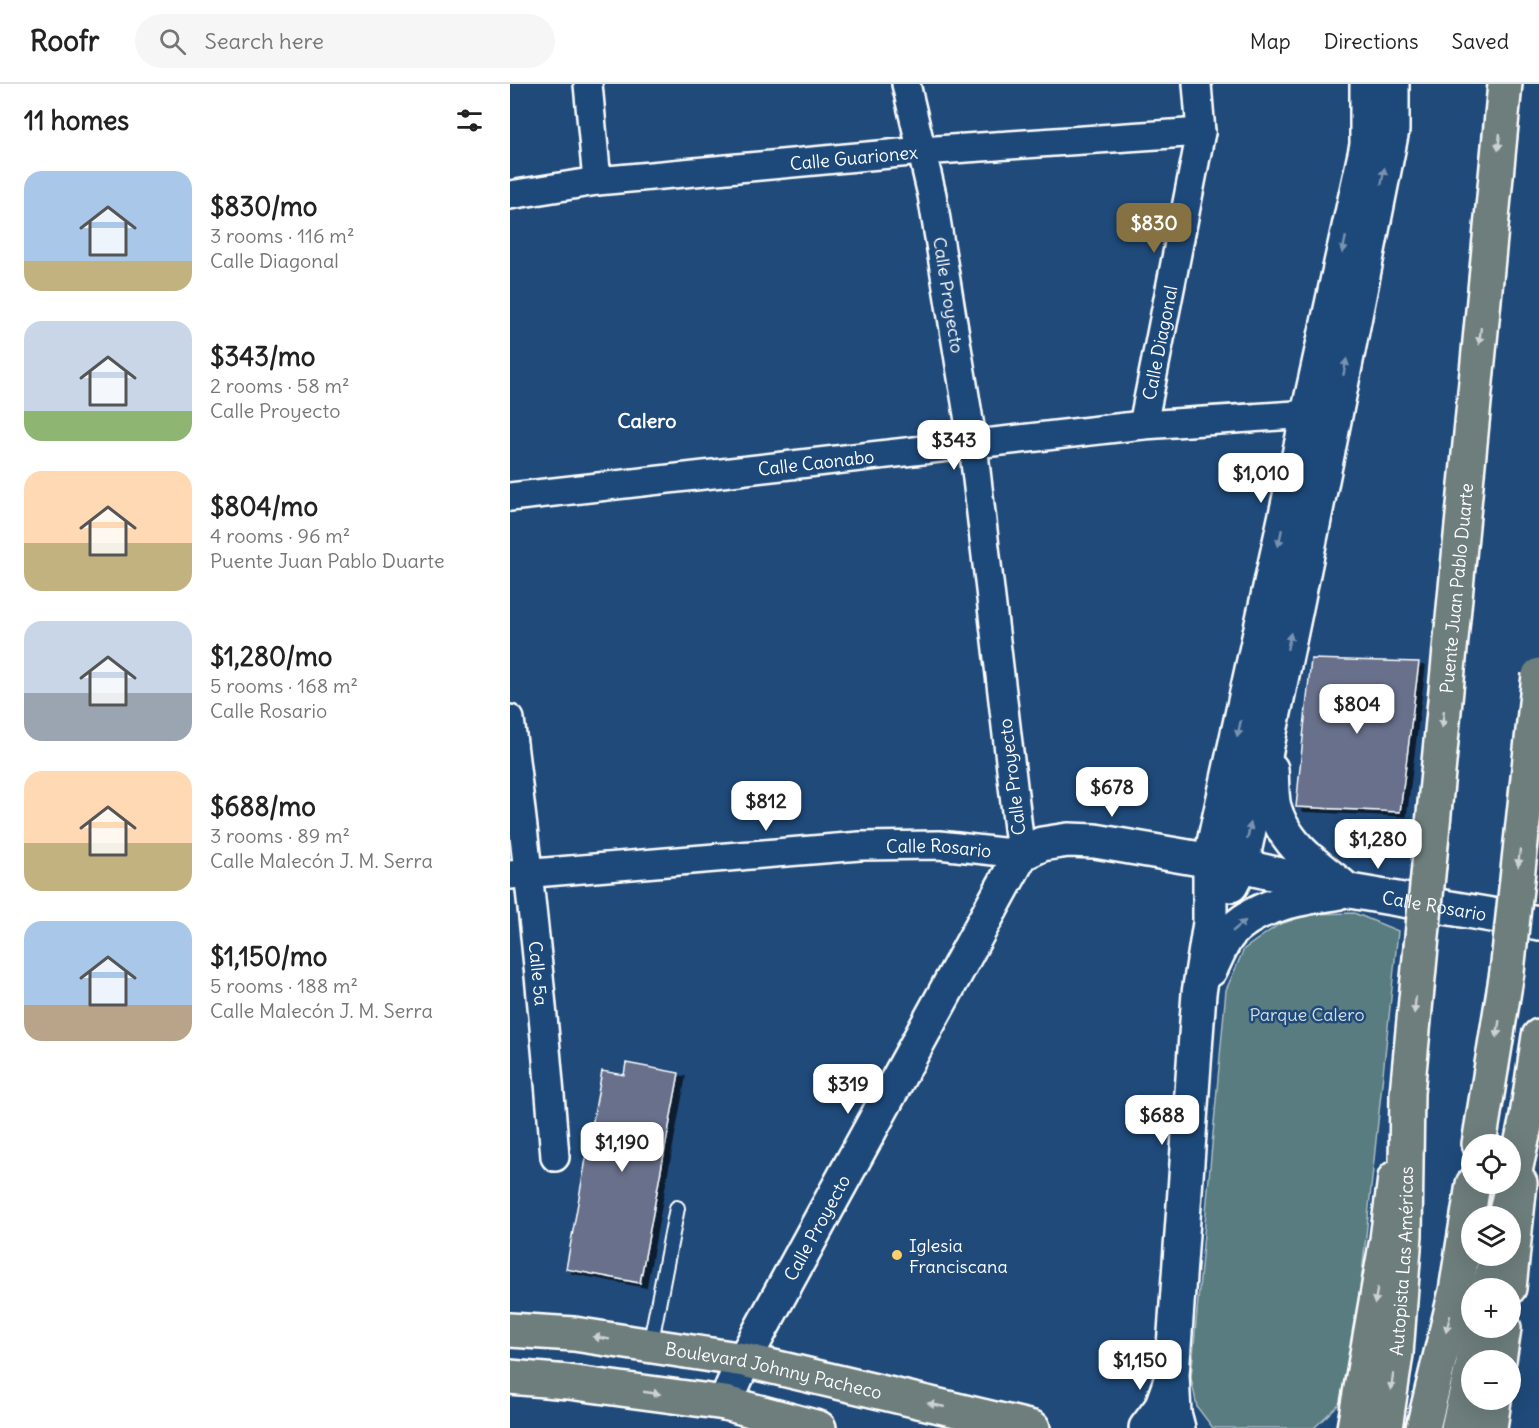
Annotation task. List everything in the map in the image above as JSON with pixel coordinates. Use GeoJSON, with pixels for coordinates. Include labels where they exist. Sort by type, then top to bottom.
{"type":"FeatureCollection","features":[{"type":"Feature","properties":{"kind":"main road"},"geometry":{"type":"LineString","coordinates":[[1350,891],[1311,862],[1289,839],[1274,807],[1270,767],[1274,714],[1321,414],[1367,145],[1367,84]]}},
{"type":"Feature","properties":{"kind":"main road"},"geometry":{"type":"LineString","coordinates":[[1226,863],[1321,414],[1392,130],[1392,84]]}},
{"type":"Feature","properties":{"kind":"main road","name":"Puente Juan Pablo Duarte"},"geometry":{"type":"LineString","coordinates":[[1407,1093],[1505,84]]}},
{"type":"Feature","properties":{"kind":"main road"},"geometry":{"type":"LineString","coordinates":[[1481,1134],[1507,972],[1539,675]]}},
{"type":"Feature","properties":{"kind":"main road"},"geometry":{"type":"LineString","coordinates":[[1178,1428],[1174,1413],[1172,1375],[1198,993],[1210,923],[1226,863],[1274,714]]}},
{"type":"Feature","properties":{"kind":"main road","name":"Calle Rosario"},"geometry":{"type":"LineString","coordinates":[[1022,854],[1042,844],[1068,840],[1095,841],[1226,863],[1350,891],[1539,923]]}},
{"type":"Feature","properties":{"kind":"main road","name":"Calle Proyecto"},"geometry":{"type":"LineString","coordinates":[[725,1403],[744,1360],[1022,854]]}},
{"type":"Feature","properties":{"kind":"main road"},"geometry":{"type":"LineString","coordinates":[[1198,993],[1229,934],[1252,915],[1301,898],[1350,891]]}},
{"type":"Feature","properties":{"kind":"main road"},"geometry":{"type":"LineString","coordinates":[[1510,1278],[1526,1122],[1539,1036]]}},
{"type":"Feature","properties":{"kind":"main road"},"geometry":{"type":"LineString","coordinates":[[1353,1423],[1387,1239],[1407,1093]]}},
{"type":"Feature","properties":{"kind":"main road","name":"Autopista Las Américas"},"geometry":{"type":"LineString","coordinates":[[1384,1428],[1396,1354],[1405,1235],[1407,1093]]}},
{"type":"Feature","properties":{"kind":"main road"},"geometry":{"type":"LineString","coordinates":[[1507,1206],[1526,1122]]}},
{"type":"Feature","properties":{"kind":"main road"},"geometry":{"type":"LineString","coordinates":[[1423,1428],[1456,1291],[1471,1194]]}},
{"type":"Feature","properties":{"kind":"main road","name":"Boulevard Johnny Pacheco"},"geometry":{"type":"LineString","coordinates":[[510,1330],[574,1334],[744,1360],[1034,1428]]}},
{"type":"Feature","properties":{"kind":"main road"},"geometry":{"type":"LineString","coordinates":[[1146,1428],[1161,1408],[1172,1375]]}},
{"type":"Feature","properties":{"kind":"main road"},"geometry":{"type":"LineString","coordinates":[[510,1377],[568,1382],[725,1403],[819,1428]]}},
{"type":"Feature","properties":{"kind":"main road"},"geometry":{"type":"LineString","coordinates":[[1458,1428],[1462,1410]]}},
{"type":"Feature","properties":{"kind":"main road"},"geometry":{"type":"LineString","coordinates":[[1490,1428],[1493,1410]]}},
{"type":"Feature","properties":{"kind":"street"},"geometry":{"type":"LineString","coordinates":[[588,84],[597,182]]}},
{"type":"Feature","properties":{"kind":"street","name":"Calle Proyecto"},"geometry":{"type":"LineString","coordinates":[[906,84],[932,195],[973,445],[1022,854]]}},
{"type":"Feature","properties":{"kind":"street","name":"Calle Diagonal"},"geometry":{"type":"LineString","coordinates":[[1143,425],[1201,132],[1197,84]]}},
{"type":"Feature","properties":{"kind":"street","name":"Calle Guarionex"},"geometry":{"type":"LineString","coordinates":[[510,195],[597,182],[922,151],[1201,132]]}},
{"type":"Feature","properties":{"kind":"street","name":"Calle Caonabo"},"geometry":{"type":"LineString","coordinates":[[510,497],[1143,425],[1321,414]]}},
{"type":"Feature","properties":{"kind":"street","name":"Calle 5a"},"geometry":{"type":"LineString","coordinates":[[510,719],[519,874],[547,1049],[555,1157]]}},
{"type":"Feature","properties":{"kind":"street","name":"Calle Rosario"},"geometry":{"type":"LineString","coordinates":[[519,874],[860,846],[939,845],[1022,854]]}},
{"type":"Feature","properties":{"kind":"lane"},"geometry":{"type":"LineString","coordinates":[[650,1346],[677,1208]]}},
{"type":"Feature","properties":{"kind":"green space","name":"Parque Calero"},"geometry":{"type":"Polygon","coordinates":[[[1354,913],[1398,931],[1354,1350],[1341,1402],[1314,1428],[1213,1428],[1197,1407],[1191,1378],[1226,990],[1244,949],[1278,925],[1310,914],[1354,913]]]}},
{"type":"Feature","properties":{"kind":"building"},"geometry":{"type":"Polygon","coordinates":[[[1311,659],[1419,662],[1400,812],[1296,807],[1311,659]]]}},
{"type":"Feature","properties":{"kind":"building"},"geometry":{"type":"Polygon","coordinates":[[[626,1063],[679,1073],[640,1283],[566,1269],[602,1071],[624,1075],[626,1063]]]}},
{"type":"Feature","properties":{"kind":"place","name":"Iglesia Franciscana"},"geometry":{"type":"Point","coordinates":[897,1255]}},
{"type":"Feature","properties":{"kind":"district","name":"Calero"},"geometry":{"type":"Point","coordinates":[647,420]}}]}
